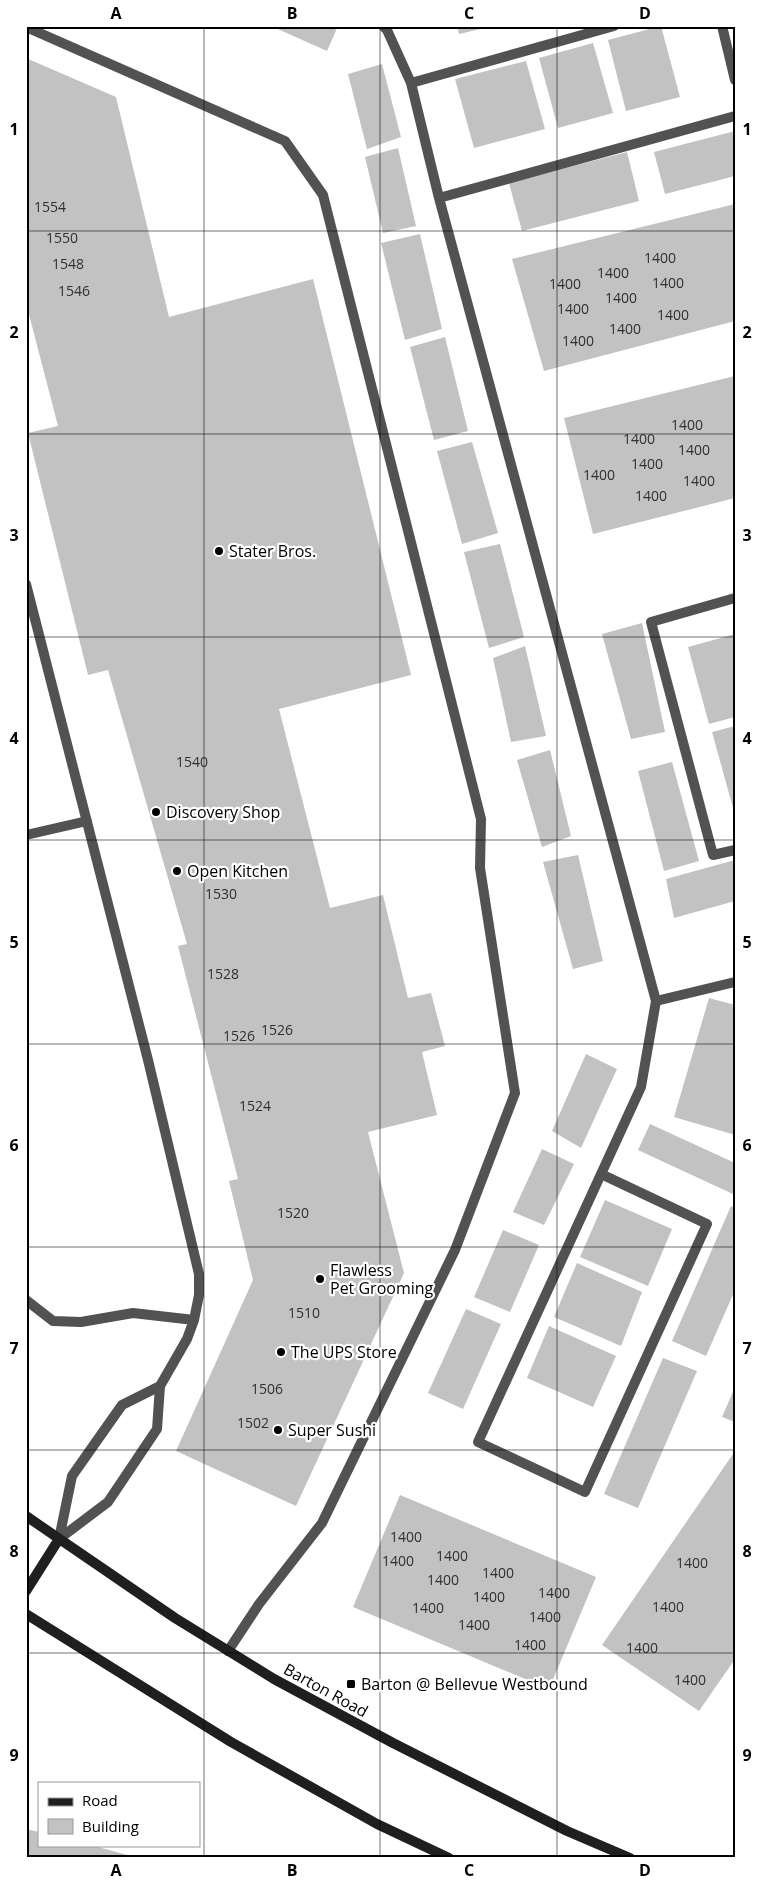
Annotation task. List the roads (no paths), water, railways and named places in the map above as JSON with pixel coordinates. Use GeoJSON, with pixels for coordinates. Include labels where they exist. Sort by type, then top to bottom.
{"type":"FeatureCollection","features":[{"type":"Feature","properties":{"kind":"main road","name":"Barton Road"},"geometry":{"type":"LineString","coordinates":[[26,1516],[175,1618],[274,1679],[393,1743],[567,1831],[630,1858]]}},
{"type":"Feature","properties":{"kind":"main road"},"geometry":{"type":"LineString","coordinates":[[26,1591],[59,1540]]}},
{"type":"Feature","properties":{"kind":"main road"},"geometry":{"type":"LineString","coordinates":[[26,1614],[231,1742],[377,1824],[449,1858]]}},
{"type":"Feature","properties":{"kind":"lane"},"geometry":{"type":"LineString","coordinates":[[383,26],[387,30],[410,83],[439,198],[656,1002],[642,1087],[601,1174],[478,1442],[584,1492],[707,1224],[601,1174]]}},
{"type":"Feature","properties":{"kind":"lane"},"geometry":{"type":"LineString","coordinates":[[410,83],[614,26]]}},
{"type":"Feature","properties":{"kind":"lane"},"geometry":{"type":"LineString","coordinates":[[722,26],[735,80]]}},
{"type":"Feature","properties":{"kind":"lane"},"geometry":{"type":"LineString","coordinates":[[26,27],[285,141],[323,195],[481,819],[480,868],[515,1093],[455,1250],[322,1523],[259,1604],[228,1651]]}},
{"type":"Feature","properties":{"kind":"lane"},"geometry":{"type":"LineString","coordinates":[[439,198],[735,116]]}},
{"type":"Feature","properties":{"kind":"lane"},"geometry":{"type":"LineString","coordinates":[[26,584],[146,1051],[200,1274],[199,1295],[194,1320],[187,1339],[160,1386],[157,1429],[108,1502],[59,1540]]}},
{"type":"Feature","properties":{"kind":"lane"},"geometry":{"type":"LineString","coordinates":[[735,598],[651,622],[713,855],[735,850]]}},
{"type":"Feature","properties":{"kind":"lane"},"geometry":{"type":"LineString","coordinates":[[26,835],[87,821]]}},
{"type":"Feature","properties":{"kind":"lane"},"geometry":{"type":"LineString","coordinates":[[656,1002],[735,982]]}},
{"type":"Feature","properties":{"kind":"lane"},"geometry":{"type":"LineString","coordinates":[[26,1300],[53,1321],[81,1322],[133,1314],[194,1320]]}},
{"type":"Feature","properties":{"kind":"lane"},"geometry":{"type":"LineString","coordinates":[[59,1540],[72,1476],[122,1405],[160,1386]]}},
{"type":"Feature","properties":{"kind":"place","name":"Stater Bros."},"geometry":{"type":"Point","coordinates":[219,551]}},
{"type":"Feature","properties":{"kind":"place","name":"Discovery Shop"},"geometry":{"type":"Point","coordinates":[156,812]}},
{"type":"Feature","properties":{"kind":"place","name":"Open Kitchen"},"geometry":{"type":"Point","coordinates":[177,871]}},
{"type":"Feature","properties":{"kind":"place","name":"Flawless Pet Grooming"},"geometry":{"type":"Point","coordinates":[320,1279]}},
{"type":"Feature","properties":{"kind":"place","name":"The UPS Store"},"geometry":{"type":"Point","coordinates":[281,1352]}},
{"type":"Feature","properties":{"kind":"place","name":"Super Sushi"},"geometry":{"type":"Point","coordinates":[278,1430]}},
{"type":"Feature","properties":{"kind":"place","name":"Barton @ Bellevue Westbound"},"geometry":{"type":"Point","coordinates":[351,1684]}}]}
